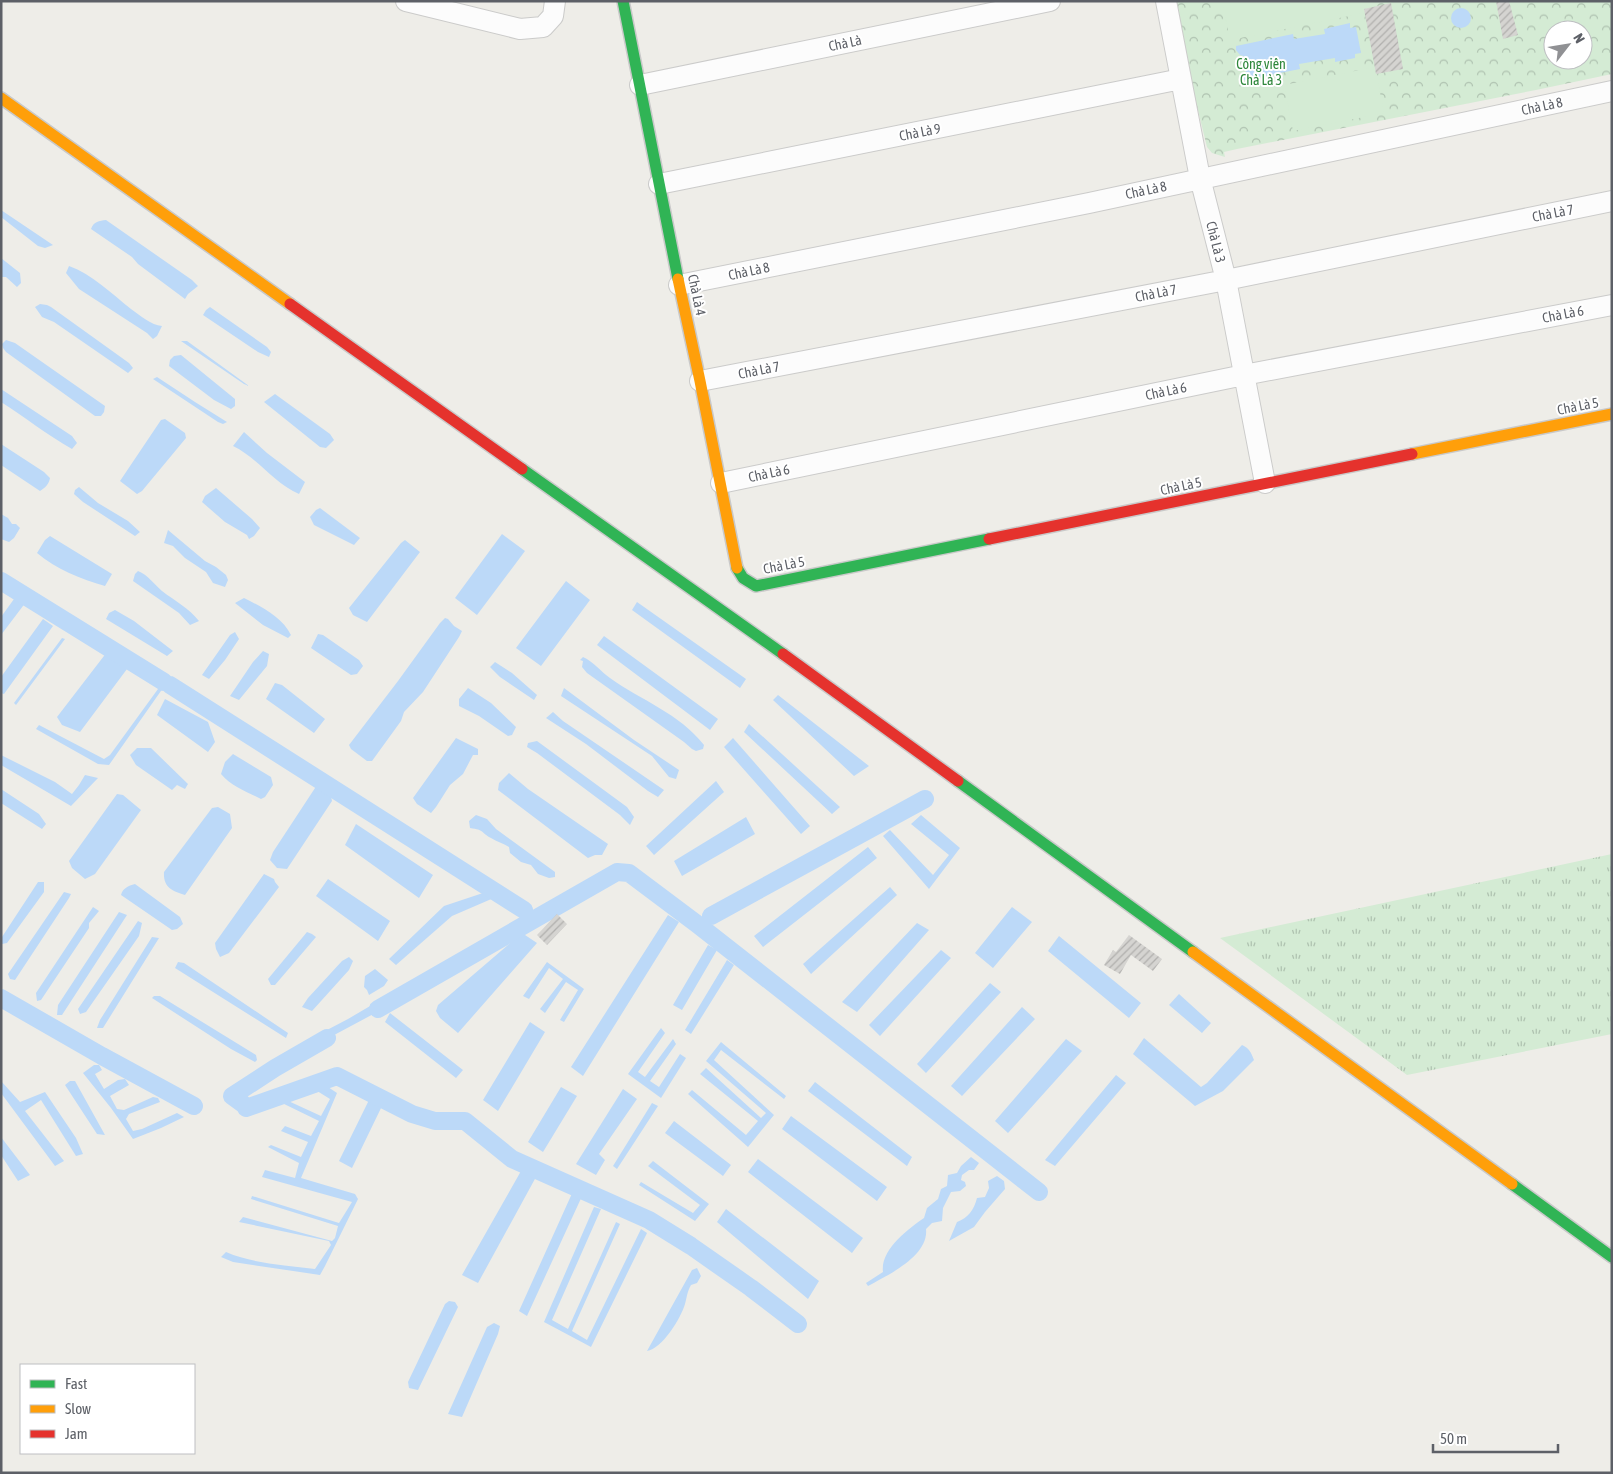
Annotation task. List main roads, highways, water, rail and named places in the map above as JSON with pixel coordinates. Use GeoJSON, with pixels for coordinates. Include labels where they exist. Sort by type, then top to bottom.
{"type":"FeatureCollection","features":[{"type":"Feature","properties":{"kind":"water"},"geometry":{"type":"Polygon","coordinates":[[[1461,8],[1468,11],[1471,18],[1468,25],[1461,28],[1454,25],[1451,18],[1454,11],[1461,8]]]}},
{"type":"Feature","properties":{"kind":"water"},"geometry":{"type":"Polygon","coordinates":[[[1350,23],[1350,28],[1356,27],[1361,53],[1355,54],[1355,58],[1335,62],[1335,58],[1299,64],[1300,69],[1244,80],[1242,78],[1248,68],[1248,64],[1246,57],[1240,55],[1236,50],[1236,46],[1293,34],[1294,39],[1325,34],[1324,29],[1350,23]]]}},
{"type":"Feature","properties":{"kind":"water"},"geometry":{"type":"Polygon","coordinates":[[[1,210],[53,245],[45,248],[38,246],[1,217],[1,210]]]}},
{"type":"Feature","properties":{"kind":"water"},"geometry":{"type":"Polygon","coordinates":[[[106,220],[198,286],[185,299],[138,264],[132,257],[91,229],[95,223],[106,220]]]}},
{"type":"Feature","properties":{"kind":"water"},"geometry":{"type":"Polygon","coordinates":[[[1,258],[20,273],[21,283],[17,287],[6,277],[1,277],[1,258]]]}},
{"type":"Feature","properties":{"kind":"water"},"geometry":{"type":"Polygon","coordinates":[[[69,266],[94,279],[146,320],[162,326],[157,336],[153,339],[147,333],[79,289],[66,273],[69,266]]]}},
{"type":"Feature","properties":{"kind":"water"},"geometry":{"type":"Polygon","coordinates":[[[40,304],[51,307],[129,363],[133,368],[128,373],[54,322],[42,317],[35,307],[40,304]]]}},
{"type":"Feature","properties":{"kind":"water"},"geometry":{"type":"Polygon","coordinates":[[[210,307],[267,347],[271,352],[269,357],[258,352],[203,315],[210,307]]]}},
{"type":"Feature","properties":{"kind":"water"},"geometry":{"type":"Polygon","coordinates":[[[6,340],[15,343],[105,406],[101,416],[95,416],[6,352],[2,344],[6,340]]]}},
{"type":"Feature","properties":{"kind":"water"},"geometry":{"type":"Polygon","coordinates":[[[181,341],[187,341],[249,386],[244,384],[181,341]]]}},
{"type":"Feature","properties":{"kind":"water"},"geometry":{"type":"Polygon","coordinates":[[[181,355],[235,399],[235,406],[231,409],[214,400],[169,366],[170,360],[174,356],[181,355]]]}},
{"type":"Feature","properties":{"kind":"water"},"geometry":{"type":"Polygon","coordinates":[[[157,377],[227,422],[223,424],[218,422],[153,379],[157,377]]]}},
{"type":"Feature","properties":{"kind":"water"},"geometry":{"type":"Polygon","coordinates":[[[1,389],[72,436],[77,443],[72,449],[1,402],[1,389]]]}},
{"type":"Feature","properties":{"kind":"water"},"geometry":{"type":"Polygon","coordinates":[[[275,394],[330,434],[334,440],[326,448],[320,447],[264,402],[275,394]]]}},
{"type":"Feature","properties":{"kind":"water"},"geometry":{"type":"Polygon","coordinates":[[[165,419],[185,433],[186,438],[142,491],[137,494],[120,481],[161,420],[165,419]]]}},
{"type":"Feature","properties":{"kind":"water"},"geometry":{"type":"Polygon","coordinates":[[[244,432],[267,453],[305,482],[299,494],[281,484],[250,457],[233,446],[244,432]]]}},
{"type":"Feature","properties":{"kind":"water"},"geometry":{"type":"Polygon","coordinates":[[[1,444],[44,472],[50,478],[45,487],[40,491],[1,465],[1,444]]]}},
{"type":"Feature","properties":{"kind":"water"},"geometry":{"type":"Polygon","coordinates":[[[79,487],[98,503],[128,521],[140,532],[135,536],[83,502],[74,494],[75,490],[79,487]]]}},
{"type":"Feature","properties":{"kind":"water"},"geometry":{"type":"Polygon","coordinates":[[[216,488],[260,528],[254,536],[249,539],[247,535],[225,522],[202,502],[205,496],[216,488]]]}},
{"type":"Feature","properties":{"kind":"water"},"geometry":{"type":"Polygon","coordinates":[[[320,508],[360,538],[354,545],[314,525],[310,517],[320,508]]]}},
{"type":"Feature","properties":{"kind":"water"},"geometry":{"type":"Polygon","coordinates":[[[1,514],[8,518],[12,524],[16,524],[20,528],[9,542],[1,539],[1,514]]]}},
{"type":"Feature","properties":{"kind":"water"},"geometry":{"type":"Polygon","coordinates":[[[168,530],[205,561],[226,575],[228,580],[225,587],[213,583],[206,572],[185,558],[173,546],[164,543],[168,530]]]}},
{"type":"Feature","properties":{"kind":"water"},"geometry":{"type":"Polygon","coordinates":[[[502,534],[525,551],[477,615],[455,598],[502,534]]]}},
{"type":"Feature","properties":{"kind":"water"},"geometry":{"type":"Polygon","coordinates":[[[50,536],[112,574],[105,586],[69,573],[37,553],[45,540],[50,536]]]}},
{"type":"Feature","properties":{"kind":"water"},"geometry":{"type":"Polygon","coordinates":[[[405,540],[420,552],[367,622],[353,615],[349,608],[405,540]]]}},
{"type":"Feature","properties":{"kind":"water"},"geometry":{"type":"Polygon","coordinates":[[[138,571],[186,608],[199,621],[190,625],[179,613],[133,581],[138,571]]]}},
{"type":"Feature","properties":{"kind":"water"},"geometry":{"type":"Polygon","coordinates":[[[566,581],[590,600],[541,666],[516,648],[566,581]]]}},
{"type":"Feature","properties":{"kind":"water"},"geometry":{"type":"Polygon","coordinates":[[[244,598],[277,618],[291,635],[288,638],[263,625],[235,603],[244,598]]]}},
{"type":"Feature","properties":{"kind":"water"},"geometry":{"type":"Polygon","coordinates":[[[14,599],[26,602],[1,635],[1,617],[14,599]]]}},
{"type":"Feature","properties":{"kind":"water"},"geometry":{"type":"Polygon","coordinates":[[[637,602],[746,679],[740,688],[632,610],[637,602]]]}},
{"type":"Feature","properties":{"kind":"water"},"geometry":{"type":"Polygon","coordinates":[[[115,610],[134,621],[173,651],[167,656],[106,619],[109,613],[115,610]]]}},
{"type":"Feature","properties":{"kind":"water"},"geometry":{"type":"Polygon","coordinates":[[[445,618],[462,631],[459,637],[423,692],[404,712],[401,721],[372,761],[367,761],[351,749],[349,745],[445,618]]]}},
{"type":"Feature","properties":{"kind":"water"},"geometry":{"type":"Polygon","coordinates":[[[43,619],[53,626],[4,694],[1,693],[1,677],[43,619]]]}},
{"type":"Feature","properties":{"kind":"water"},"geometry":{"type":"Polygon","coordinates":[[[235,632],[239,639],[225,660],[209,679],[202,675],[230,635],[235,632]]]}},
{"type":"Feature","properties":{"kind":"water"},"geometry":{"type":"Polygon","coordinates":[[[318,634],[323,635],[359,660],[363,666],[357,674],[351,675],[311,648],[318,634]]]}},
{"type":"Feature","properties":{"kind":"water"},"geometry":{"type":"Polygon","coordinates":[[[604,636],[718,719],[710,730],[597,645],[604,636]]]}},
{"type":"Feature","properties":{"kind":"water"},"geometry":{"type":"Polygon","coordinates":[[[62,638],[65,639],[16,705],[14,703],[62,638]]]}},
{"type":"Feature","properties":{"kind":"water"},"geometry":{"type":"Polygon","coordinates":[[[263,651],[269,654],[267,666],[239,700],[230,696],[253,662],[263,651]]]}},
{"type":"Feature","properties":{"kind":"water"},"geometry":{"type":"Polygon","coordinates":[[[107,652],[121,658],[127,669],[80,732],[62,725],[57,717],[107,652]]]}},
{"type":"Feature","properties":{"kind":"water"},"geometry":{"type":"Polygon","coordinates":[[[583,657],[610,678],[683,724],[704,745],[703,749],[696,751],[692,749],[587,673],[582,667],[583,661],[580,660],[583,657]]]}},
{"type":"Feature","properties":{"kind":"water"},"geometry":{"type":"Polygon","coordinates":[[[495,662],[512,673],[537,695],[534,700],[500,677],[490,667],[495,662]]]}},
{"type":"Feature","properties":{"kind":"water"},"geometry":{"type":"Polygon","coordinates":[[[275,683],[282,685],[325,719],[314,733],[266,699],[275,683]]]}},
{"type":"Feature","properties":{"kind":"water"},"geometry":{"type":"Polygon","coordinates":[[[163,688],[109,765],[98,764],[36,729],[39,725],[104,759],[110,755],[158,689],[163,688]]]}},
{"type":"Feature","properties":{"kind":"water"},"geometry":{"type":"Polygon","coordinates":[[[468,688],[491,703],[516,727],[512,735],[508,736],[479,716],[459,706],[459,699],[468,688]]]}},
{"type":"Feature","properties":{"kind":"water"},"geometry":{"type":"Polygon","coordinates":[[[564,688],[634,740],[679,770],[676,779],[669,777],[652,756],[561,696],[564,688]]]}},
{"type":"Feature","properties":{"kind":"water"},"geometry":{"type":"Polygon","coordinates":[[[778,695],[869,766],[854,776],[773,700],[778,695]]]}},
{"type":"Feature","properties":{"kind":"water"},"geometry":{"type":"Polygon","coordinates":[[[165,699],[208,722],[215,742],[208,752],[157,715],[165,699]]]}},
{"type":"Feature","properties":{"kind":"water"},"geometry":{"type":"Polygon","coordinates":[[[553,712],[563,721],[664,790],[658,797],[648,791],[586,744],[546,718],[553,712]]]}},
{"type":"Feature","properties":{"kind":"water"},"geometry":{"type":"Polygon","coordinates":[[[749,724],[840,807],[832,814],[744,732],[749,724]]]}},
{"type":"Feature","properties":{"kind":"water"},"geometry":{"type":"Polygon","coordinates":[[[456,738],[478,749],[478,755],[473,755],[463,774],[450,785],[431,813],[417,804],[413,798],[456,738]]]}},
{"type":"Feature","properties":{"kind":"water"},"geometry":{"type":"Polygon","coordinates":[[[733,738],[810,826],[801,834],[724,747],[733,738]]]}},
{"type":"Feature","properties":{"kind":"water"},"geometry":{"type":"Polygon","coordinates":[[[537,741],[627,807],[634,817],[630,825],[620,815],[527,747],[528,743],[537,741]]]}},
{"type":"Feature","properties":{"kind":"water"},"geometry":{"type":"Polygon","coordinates":[[[137,748],[151,748],[188,784],[185,789],[177,785],[172,790],[136,765],[130,755],[137,748]]]}},
{"type":"Feature","properties":{"kind":"water"},"geometry":{"type":"Polygon","coordinates":[[[233,754],[271,777],[273,785],[265,797],[261,799],[245,791],[221,774],[225,762],[233,754]]]}},
{"type":"Feature","properties":{"kind":"water"},"geometry":{"type":"Polygon","coordinates":[[[1,755],[55,782],[72,794],[85,775],[98,778],[71,806],[1,765],[1,755]]]}},
{"type":"Feature","properties":{"kind":"water"},"geometry":{"type":"Polygon","coordinates":[[[509,773],[528,789],[608,844],[602,855],[588,858],[498,790],[499,783],[509,773]]]}},
{"type":"Feature","properties":{"kind":"water"},"geometry":{"type":"Polygon","coordinates":[[[716,781],[724,792],[654,855],[646,846],[716,781]]]}},
{"type":"Feature","properties":{"kind":"water"},"geometry":{"type":"Polygon","coordinates":[[[317,785],[323,785],[330,792],[332,801],[287,869],[277,868],[270,860],[273,852],[317,785]]]}},
{"type":"Feature","properties":{"kind":"water"},"geometry":{"type":"Polygon","coordinates":[[[1,789],[39,814],[46,824],[42,829],[1,803],[1,789]]]}},
{"type":"Feature","properties":{"kind":"water"},"geometry":{"type":"Polygon","coordinates":[[[117,794],[123,795],[141,810],[95,874],[85,879],[72,868],[69,861],[117,794]]]}},
{"type":"Feature","properties":{"kind":"water"},"geometry":{"type":"Polygon","coordinates":[[[218,807],[230,814],[232,828],[185,895],[172,890],[165,881],[164,872],[212,808],[218,807]]]}},
{"type":"Feature","properties":{"kind":"water"},"geometry":{"type":"Polygon","coordinates":[[[476,815],[487,819],[496,829],[555,872],[555,877],[549,878],[538,874],[531,865],[521,862],[510,853],[509,847],[480,830],[470,828],[469,821],[476,815]]]}},
{"type":"Feature","properties":{"kind":"water"},"geometry":{"type":"Polygon","coordinates":[[[921,815],[960,848],[929,889],[883,836],[890,830],[933,875],[949,855],[911,824],[921,815]]]}},
{"type":"Feature","properties":{"kind":"water"},"geometry":{"type":"Polygon","coordinates":[[[746,817],[755,834],[682,876],[674,861],[746,817]]]}},
{"type":"Feature","properties":{"kind":"water"},"geometry":{"type":"Polygon","coordinates":[[[356,824],[433,875],[419,898],[345,845],[356,824]]]}},
{"type":"Feature","properties":{"kind":"water"},"geometry":{"type":"Polygon","coordinates":[[[868,847],[877,858],[763,947],[754,936],[868,847]]]}},
{"type":"Feature","properties":{"kind":"water"},"geometry":{"type":"Polygon","coordinates":[[[264,874],[274,879],[279,887],[229,953],[220,957],[215,943],[264,874]]]}},
{"type":"Feature","properties":{"kind":"water"},"geometry":{"type":"Polygon","coordinates":[[[328,879],[390,921],[378,941],[316,896],[328,879]]]}},
{"type":"Feature","properties":{"kind":"water"},"geometry":{"type":"Polygon","coordinates":[[[38,882],[44,882],[44,892],[7,943],[2,944],[2,937],[38,882]]]}},
{"type":"Feature","properties":{"kind":"water"},"geometry":{"type":"Polygon","coordinates":[[[135,884],[180,917],[183,924],[177,929],[172,930],[121,895],[126,888],[135,884]]]}},
{"type":"Feature","properties":{"kind":"water"},"geometry":{"type":"Polygon","coordinates":[[[890,887],[897,895],[811,974],[803,964],[890,887]]]}},
{"type":"Feature","properties":{"kind":"water"},"geometry":{"type":"Polygon","coordinates":[[[492,890],[496,897],[452,916],[396,965],[389,959],[444,906],[492,890]]]}},
{"type":"Feature","properties":{"kind":"water"},"geometry":{"type":"Polygon","coordinates":[[[64,892],[71,894],[69,898],[15,980],[10,979],[8,974],[64,892]]]}},
{"type":"Feature","properties":{"kind":"water"},"geometry":{"type":"Polygon","coordinates":[[[93,907],[99,911],[89,923],[89,928],[41,1000],[37,1001],[36,993],[93,907]]]}},
{"type":"Feature","properties":{"kind":"water"},"geometry":{"type":"Polygon","coordinates":[[[1012,907],[1032,922],[993,968],[975,953],[1012,907]]]}},
{"type":"Feature","properties":{"kind":"water"},"geometry":{"type":"Polygon","coordinates":[[[119,912],[127,915],[62,1015],[57,1015],[58,1005],[119,912]]]}},
{"type":"Feature","properties":{"kind":"water"},"geometry":{"type":"Polygon","coordinates":[[[668,915],[679,922],[583,1076],[571,1067],[668,915]]]}},
{"type":"Feature","properties":{"kind":"water"},"geometry":{"type":"Polygon","coordinates":[[[138,921],[142,923],[139,936],[86,1012],[80,1014],[78,1009],[138,921]]]}},
{"type":"Feature","properties":{"kind":"water"},"geometry":{"type":"Polygon","coordinates":[[[917,923],[929,930],[857,1012],[842,1002],[917,923]]]}},
{"type":"Feature","properties":{"kind":"water"},"geometry":{"type":"Polygon","coordinates":[[[307,932],[316,937],[275,985],[271,985],[268,979],[307,932]]]}},
{"type":"Feature","properties":{"kind":"water"},"geometry":{"type":"Polygon","coordinates":[[[522,933],[537,943],[458,1033],[440,1018],[436,1011],[438,1005],[522,933]]]}},
{"type":"Feature","properties":{"kind":"water"},"geometry":{"type":"Polygon","coordinates":[[[1059,936],[1141,1003],[1129,1018],[1048,951],[1059,936]]]}},
{"type":"Feature","properties":{"kind":"water"},"geometry":{"type":"Polygon","coordinates":[[[152,937],[159,938],[103,1028],[97,1028],[100,1020],[152,937]]]}},
{"type":"Feature","properties":{"kind":"water"},"geometry":{"type":"Polygon","coordinates":[[[708,945],[717,950],[682,1010],[673,1005],[708,945]]]}},
{"type":"Feature","properties":{"kind":"water"},"geometry":{"type":"Polygon","coordinates":[[[941,950],[951,958],[880,1036],[869,1025],[941,950]]]}},
{"type":"Feature","properties":{"kind":"water"},"geometry":{"type":"Polygon","coordinates":[[[349,957],[353,961],[349,970],[312,1011],[302,1007],[342,961],[349,957]]]}},
{"type":"Feature","properties":{"kind":"water"},"geometry":{"type":"Polygon","coordinates":[[[727,960],[734,965],[691,1034],[685,1030],[727,960]]]}},
{"type":"Feature","properties":{"kind":"water"},"geometry":{"type":"Polygon","coordinates":[[[178,962],[184,963],[288,1033],[286,1038],[175,968],[178,962]]]}},
{"type":"Feature","properties":{"kind":"water"},"geometry":{"type":"Polygon","coordinates":[[[547,962],[584,989],[564,1022],[560,1020],[578,990],[566,982],[545,1013],[540,1009],[563,979],[549,968],[529,999],[523,996],[547,962]]]}},
{"type":"Feature","properties":{"kind":"water"},"geometry":{"type":"Polygon","coordinates":[[[375,969],[388,980],[384,986],[369,995],[364,987],[365,976],[375,969]]]}},
{"type":"Feature","properties":{"kind":"water"},"geometry":{"type":"Polygon","coordinates":[[[990,983],[1001,992],[926,1073],[917,1064],[990,983]]]}},
{"type":"Feature","properties":{"kind":"water"},"geometry":{"type":"Polygon","coordinates":[[[395,994],[398,998],[394,1003],[308,1049],[304,1042],[382,999],[395,994]]]}},
{"type":"Feature","properties":{"kind":"water"},"geometry":{"type":"Polygon","coordinates":[[[1179,994],[1211,1023],[1202,1033],[1169,1005],[1179,994]]]}},
{"type":"Feature","properties":{"kind":"water"},"geometry":{"type":"Polygon","coordinates":[[[160,996],[256,1055],[257,1060],[255,1062],[231,1049],[152,998],[160,996]]]}},
{"type":"Feature","properties":{"kind":"water"},"geometry":{"type":"Polygon","coordinates":[[[1022,1007],[1035,1019],[962,1096],[951,1086],[1022,1007]]]}},
{"type":"Feature","properties":{"kind":"water"},"geometry":{"type":"Polygon","coordinates":[[[390,1013],[463,1070],[456,1078],[385,1022],[390,1013]]]}},
{"type":"Feature","properties":{"kind":"water"},"geometry":{"type":"Polygon","coordinates":[[[530,1022],[545,1032],[498,1111],[483,1100],[530,1022]]]}},
{"type":"Feature","properties":{"kind":"water"},"geometry":{"type":"Polygon","coordinates":[[[661,1028],[665,1033],[638,1072],[645,1077],[673,1039],[676,1044],[650,1081],[659,1087],[680,1054],[686,1058],[661,1098],[628,1074],[661,1028]]]}},
{"type":"Feature","properties":{"kind":"water"},"geometry":{"type":"Polygon","coordinates":[[[1144,1038],[1201,1087],[1242,1045],[1250,1051],[1254,1060],[1223,1091],[1195,1106],[1133,1054],[1144,1038]]]}},
{"type":"Feature","properties":{"kind":"water"},"geometry":{"type":"Polygon","coordinates":[[[1066,1039],[1082,1051],[1008,1133],[995,1121],[1066,1039]]]}},
{"type":"Feature","properties":{"kind":"water"},"geometry":{"type":"Polygon","coordinates":[[[721,1042],[786,1096],[784,1099],[721,1050],[714,1060],[774,1115],[748,1147],[688,1094],[692,1090],[746,1135],[758,1121],[700,1074],[706,1068],[761,1118],[766,1113],[706,1061],[721,1042]]]}},
{"type":"Feature","properties":{"kind":"water"},"geometry":{"type":"Polygon","coordinates":[[[94,1065],[99,1065],[102,1070],[95,1074],[104,1089],[118,1080],[125,1079],[129,1085],[110,1096],[117,1109],[124,1110],[153,1097],[158,1098],[160,1102],[129,1114],[126,1119],[133,1131],[142,1129],[177,1113],[184,1117],[133,1139],[83,1073],[94,1065]]]}},
{"type":"Feature","properties":{"kind":"water"},"geometry":{"type":"Polygon","coordinates":[[[1116,1075],[1126,1083],[1055,1166],[1045,1160],[1116,1075]]]}},
{"type":"Feature","properties":{"kind":"water"},"geometry":{"type":"Polygon","coordinates":[[[1,1081],[20,1102],[45,1092],[76,1138],[83,1154],[76,1156],[41,1100],[25,1111],[64,1161],[55,1166],[1,1093],[1,1081]]]}},
{"type":"Feature","properties":{"kind":"water"},"geometry":{"type":"Polygon","coordinates":[[[70,1081],[75,1081],[105,1135],[97,1134],[65,1085],[70,1081]]]}},
{"type":"Feature","properties":{"kind":"water"},"geometry":{"type":"Polygon","coordinates":[[[815,1082],[912,1157],[907,1166],[808,1091],[815,1082]]]}},
{"type":"Feature","properties":{"kind":"water"},"geometry":{"type":"Polygon","coordinates":[[[325,1085],[337,1093],[301,1178],[355,1194],[358,1199],[320,1275],[233,1262],[221,1257],[226,1252],[259,1262],[315,1269],[331,1245],[329,1241],[239,1222],[243,1217],[332,1241],[335,1238],[338,1226],[251,1199],[252,1196],[339,1223],[352,1202],[262,1177],[265,1170],[295,1178],[299,1163],[268,1147],[271,1145],[301,1157],[308,1142],[281,1131],[285,1126],[311,1136],[319,1121],[280,1102],[284,1099],[321,1116],[330,1099],[314,1089],[325,1085]]]}},
{"type":"Feature","properties":{"kind":"water"},"geometry":{"type":"Polygon","coordinates":[[[561,1087],[577,1096],[543,1152],[528,1142],[561,1087]]]}},
{"type":"Feature","properties":{"kind":"water"},"geometry":{"type":"Polygon","coordinates":[[[623,1089],[637,1099],[599,1154],[605,1160],[596,1175],[576,1164],[623,1089]]]}},
{"type":"Feature","properties":{"kind":"water"},"geometry":{"type":"Polygon","coordinates":[[[369,1100],[382,1106],[352,1168],[339,1161],[369,1100]]]}},
{"type":"Feature","properties":{"kind":"water"},"geometry":{"type":"Polygon","coordinates":[[[652,1103],[658,1106],[617,1169],[613,1166],[652,1103]]]}},
{"type":"Feature","properties":{"kind":"water"},"geometry":{"type":"Polygon","coordinates":[[[791,1116],[887,1187],[877,1201],[782,1129],[791,1116]]]}},
{"type":"Feature","properties":{"kind":"water"},"geometry":{"type":"Polygon","coordinates":[[[674,1121],[731,1165],[723,1176],[665,1133],[674,1121]]]}},
{"type":"Feature","properties":{"kind":"water"},"geometry":{"type":"Polygon","coordinates":[[[1,1137],[30,1175],[18,1181],[1,1155],[1,1137]]]}},
{"type":"Feature","properties":{"kind":"water"},"geometry":{"type":"Polygon","coordinates":[[[971,1157],[979,1163],[974,1170],[969,1170],[962,1175],[961,1180],[965,1182],[966,1186],[960,1191],[951,1192],[943,1208],[942,1221],[932,1223],[926,1229],[925,1239],[921,1248],[906,1264],[868,1286],[866,1283],[883,1272],[883,1264],[890,1248],[903,1234],[924,1218],[927,1208],[938,1199],[941,1189],[947,1186],[948,1175],[957,1173],[961,1166],[971,1157]]]}},
{"type":"Feature","properties":{"kind":"water"},"geometry":{"type":"Polygon","coordinates":[[[758,1159],[863,1238],[852,1253],[748,1172],[758,1159]]]}},
{"type":"Feature","properties":{"kind":"water"},"geometry":{"type":"Polygon","coordinates":[[[653,1161],[709,1204],[695,1221],[639,1185],[641,1182],[693,1213],[700,1205],[648,1166],[653,1161]]]}},
{"type":"Feature","properties":{"kind":"water"},"geometry":{"type":"Polygon","coordinates":[[[521,1171],[536,1177],[478,1283],[462,1275],[521,1171]]]}},
{"type":"Feature","properties":{"kind":"water"},"geometry":{"type":"Polygon","coordinates":[[[997,1176],[1004,1181],[1005,1189],[974,1227],[949,1241],[957,1222],[970,1213],[977,1198],[985,1197],[989,1188],[988,1181],[997,1176]]]}},
{"type":"Feature","properties":{"kind":"water"},"geometry":{"type":"Polygon","coordinates":[[[574,1189],[583,1194],[527,1316],[519,1311],[574,1189]]]}},
{"type":"Feature","properties":{"kind":"water"},"geometry":{"type":"Polygon","coordinates":[[[594,1207],[601,1209],[552,1320],[568,1329],[616,1222],[620,1224],[572,1331],[587,1340],[641,1229],[647,1233],[591,1347],[544,1322],[594,1207]]]}},
{"type":"Feature","properties":{"kind":"water"},"geometry":{"type":"Polygon","coordinates":[[[726,1209],[819,1281],[808,1299],[717,1222],[726,1209]]]}},
{"type":"Feature","properties":{"kind":"water"},"geometry":{"type":"Polygon","coordinates":[[[697,1268],[701,1276],[697,1283],[691,1285],[683,1310],[675,1324],[659,1345],[647,1351],[692,1270],[697,1268]]]}},
{"type":"Feature","properties":{"kind":"water"},"geometry":{"type":"Polygon","coordinates":[[[449,1301],[455,1302],[458,1307],[418,1390],[409,1388],[408,1382],[445,1304],[449,1301]]]}},
{"type":"Feature","properties":{"kind":"water"},"geometry":{"type":"Polygon","coordinates":[[[494,1323],[500,1326],[498,1334],[462,1417],[448,1414],[487,1327],[494,1323]]]}},
{"type":"Feature","properties":{"kind":"waterway"},"geometry":{"type":"LineString","coordinates":[[1,581],[164,682]]}},
{"type":"Feature","properties":{"kind":"waterway"},"geometry":{"type":"LineString","coordinates":[[170,685],[524,910]]}},
{"type":"Feature","properties":{"kind":"waterway"},"geometry":{"type":"LineString","coordinates":[[711,916],[925,799]]}},
{"type":"Feature","properties":{"kind":"waterway"},"geometry":{"type":"LineString","coordinates":[[378,1009],[617,872],[629,873],[697,924],[1039,1192]]}},
{"type":"Feature","properties":{"kind":"waterway"},"geometry":{"type":"LineString","coordinates":[[1,998],[194,1106]]}},
{"type":"Feature","properties":{"kind":"waterway"},"geometry":{"type":"LineString","coordinates":[[243,1104],[232,1096],[327,1038]]}},
{"type":"Feature","properties":{"kind":"waterway"},"geometry":{"type":"LineString","coordinates":[[246,1108],[337,1076],[412,1114],[435,1121],[465,1121],[512,1159],[649,1220],[691,1246],[798,1324]]}},
{"type":"Feature","properties":{"kind":"park label","name":"Công viên Chà Là 3"},"geometry":{"type":"Point","coordinates":[1261,72]}}]}
